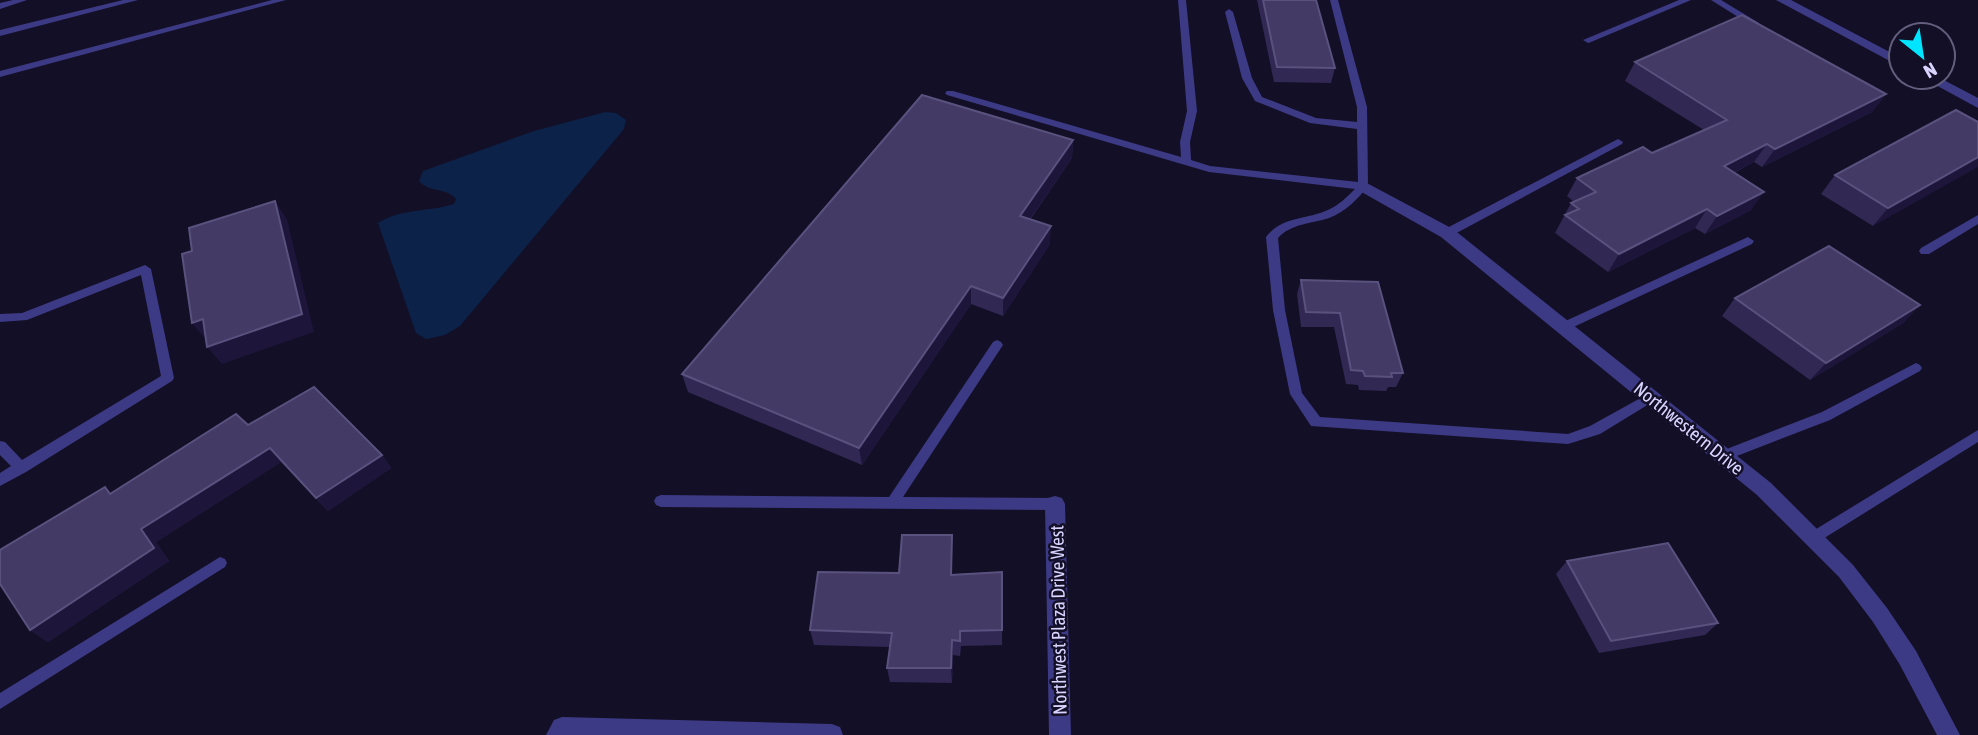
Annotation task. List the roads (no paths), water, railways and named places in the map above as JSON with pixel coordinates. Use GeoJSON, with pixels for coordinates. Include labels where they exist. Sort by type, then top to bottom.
{"type":"FeatureCollection","features":[{"type":"Feature","properties":{"kind":"street"},"geometry":{"type":"LineString","coordinates":[[1782,0],[1887,56]]}},
{"type":"Feature","properties":{"kind":"street"},"geometry":{"type":"LineString","coordinates":[[1954,91],[1978,104]]}},
{"type":"Feature","properties":{"kind":"street","name":"Northwestern Drive"},"geometry":{"type":"LineString","coordinates":[[1363,186],[1447,233],[1764,489],[1846,571],[1880,615],[1908,658],[1949,735]]}},
{"type":"Feature","properties":{"kind":"street","name":"Northwest Plaza Drive West"},"geometry":{"type":"LineString","coordinates":[[1055,504],[1060,735]]}},
{"type":"Feature","properties":{"kind":"street"},"geometry":{"type":"LineString","coordinates":[[557,735],[562,728],[832,735]]}},
{"type":"Feature","properties":{"kind":"lane"},"geometry":{"type":"LineString","coordinates":[[0,6],[23,0]]}},
{"type":"Feature","properties":{"kind":"lane"},"geometry":{"type":"LineString","coordinates":[[0,33],[134,0]]}},
{"type":"Feature","properties":{"kind":"lane"},"geometry":{"type":"LineString","coordinates":[[0,74],[282,0]]}},
{"type":"Feature","properties":{"kind":"lane"},"geometry":{"type":"LineString","coordinates":[[1182,0],[1192,111],[1185,142],[1186,162]]}},
{"type":"Feature","properties":{"kind":"lane"},"geometry":{"type":"LineString","coordinates":[[1334,0],[1362,107],[1363,186],[1344,205],[1331,213],[1291,223],[1280,228],[1272,237],[1279,310],[1296,394],[1316,422],[1568,439],[1595,430],[1650,398]]}},
{"type":"Feature","properties":{"kind":"lane"},"geometry":{"type":"LineString","coordinates":[[1588,40],[1687,0]]}},
{"type":"Feature","properties":{"kind":"lane"},"geometry":{"type":"LineString","coordinates":[[1715,0],[1768,30]]}},
{"type":"Feature","properties":{"kind":"lane"},"geometry":{"type":"LineString","coordinates":[[1228,12],[1247,78],[1258,99],[1314,121],[1363,126]]}},
{"type":"Feature","properties":{"kind":"lane"},"geometry":{"type":"LineString","coordinates":[[950,93],[1209,169],[1363,186]]}},
{"type":"Feature","properties":{"kind":"lane"},"geometry":{"type":"LineString","coordinates":[[1447,233],[1618,142]]}},
{"type":"Feature","properties":{"kind":"lane"},"geometry":{"type":"LineString","coordinates":[[1925,251],[1978,219]]}},
{"type":"Feature","properties":{"kind":"lane"},"geometry":{"type":"LineString","coordinates":[[1563,327],[1748,241]]}},
{"type":"Feature","properties":{"kind":"lane"},"geometry":{"type":"LineString","coordinates":[[0,318],[23,317],[145,269],[169,378],[0,480]]}},
{"type":"Feature","properties":{"kind":"lane"},"geometry":{"type":"LineString","coordinates":[[892,503],[997,345]]}},
{"type":"Feature","properties":{"kind":"lane"},"geometry":{"type":"LineString","coordinates":[[1724,456],[1826,416],[1916,368]]}},
{"type":"Feature","properties":{"kind":"lane"},"geometry":{"type":"LineString","coordinates":[[1813,538],[1978,435]]}},
{"type":"Feature","properties":{"kind":"lane"},"geometry":{"type":"LineString","coordinates":[[0,446],[21,468]]}},
{"type":"Feature","properties":{"kind":"lane"},"geometry":{"type":"LineString","coordinates":[[661,500],[1055,504]]}},
{"type":"Feature","properties":{"kind":"lane"},"geometry":{"type":"LineString","coordinates":[[0,702],[220,563]]}},
{"type":"Feature","properties":{"kind":"water"},"geometry":{"type":"Polygon","coordinates":[[[605,112],[616,113],[626,120],[624,129],[460,326],[445,335],[426,339],[416,333],[378,223],[396,215],[454,204],[456,199],[452,195],[423,185],[419,181],[423,171],[534,131],[605,112]]]}}]}
